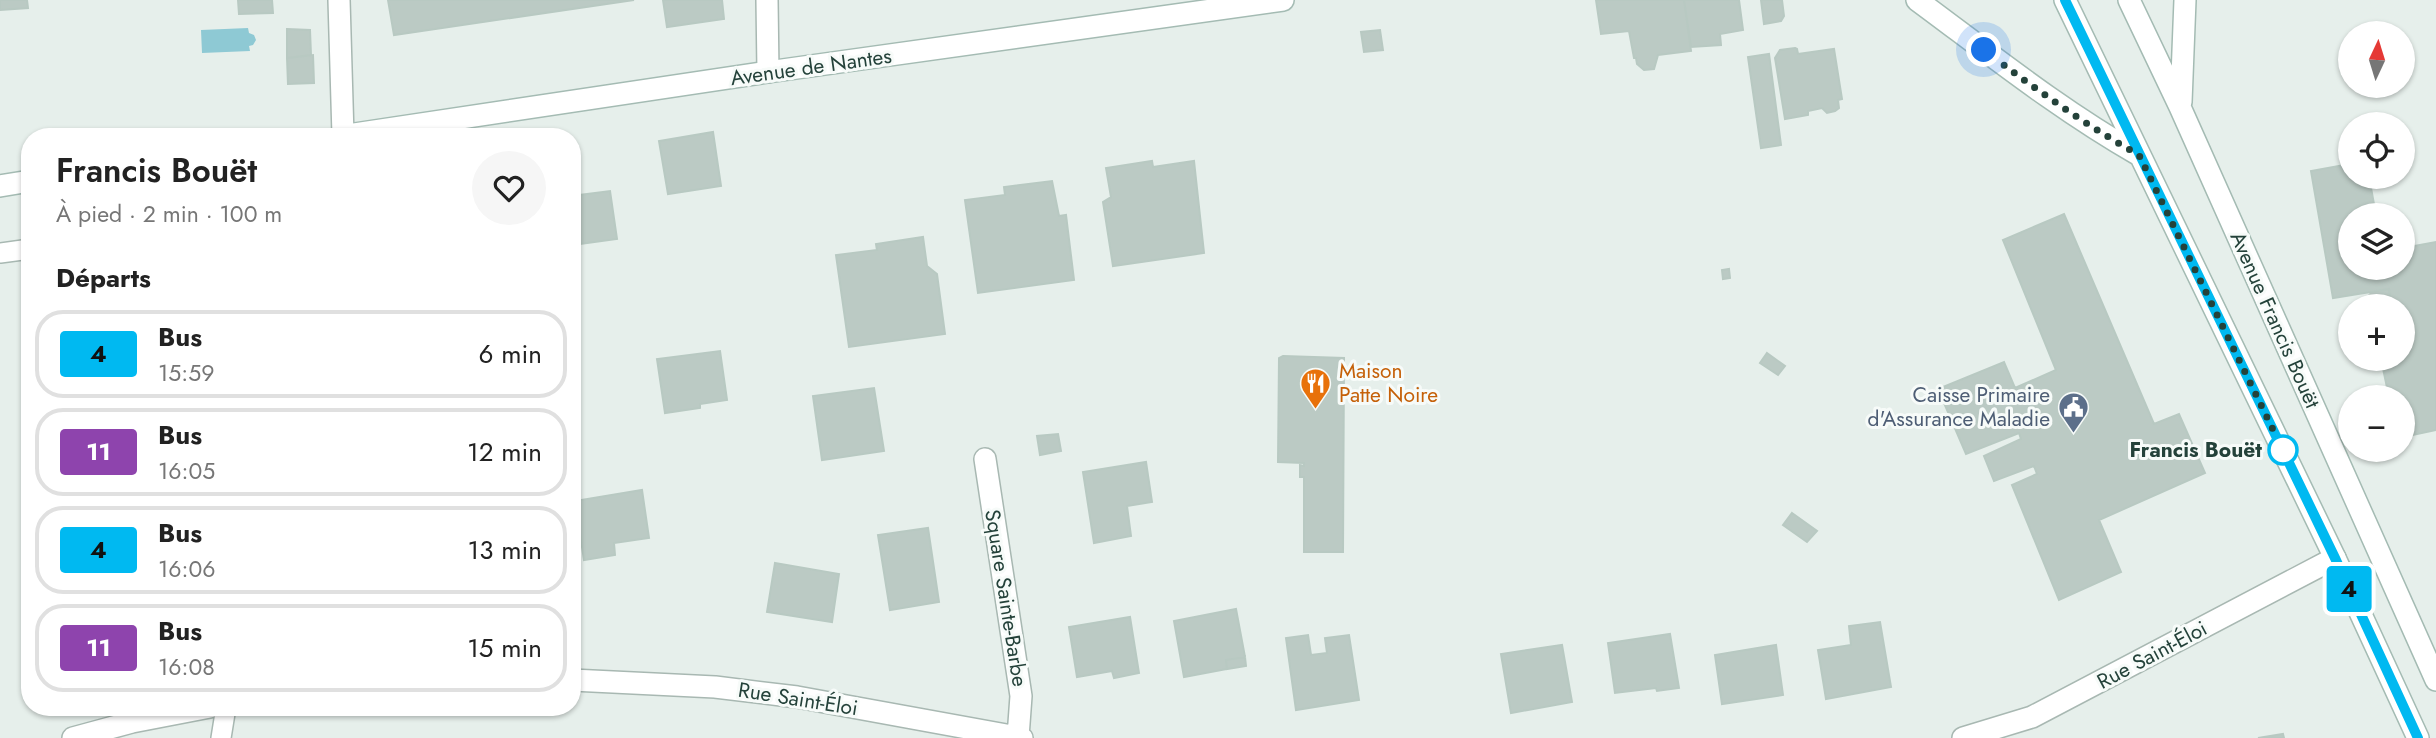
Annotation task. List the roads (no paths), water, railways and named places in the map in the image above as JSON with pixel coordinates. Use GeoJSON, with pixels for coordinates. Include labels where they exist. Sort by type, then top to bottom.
{"type":"FeatureCollection","features":[{"type":"Feature","properties":{"kind":"main road"},"geometry":{"type":"LineString","coordinates":[[339,0],[342,128]]}},
{"type":"Feature","properties":{"kind":"main road"},"geometry":{"type":"LineString","coordinates":[[767,0],[768,72]]}},
{"type":"Feature","properties":{"kind":"main road","name":"Avenue de Nantes"},"geometry":{"type":"LineString","coordinates":[[395,128],[768,72],[1283,0]]}},
{"type":"Feature","properties":{"kind":"main road"},"geometry":{"type":"LineString","coordinates":[[1917,0],[2042,94],[2139,155]]}},
{"type":"Feature","properties":{"kind":"main road"},"geometry":{"type":"LineString","coordinates":[[2064,0],[2335,558],[2418,738]]}},
{"type":"Feature","properties":{"kind":"main road","name":"Avenue Francis Bouët"},"geometry":{"type":"LineString","coordinates":[[2129,0],[2180,107],[2436,680]]}},
{"type":"Feature","properties":{"kind":"main road"},"geometry":{"type":"LineString","coordinates":[[2180,107],[2185,0]]}},
{"type":"Feature","properties":{"kind":"main road"},"geometry":{"type":"LineString","coordinates":[[0,186],[21,182]]}},
{"type":"Feature","properties":{"kind":"main road","name":"Square Sainte-Barbe"},"geometry":{"type":"LineString","coordinates":[[985,459],[1021,696],[1020,738]]}},
{"type":"Feature","properties":{"kind":"main road","name":"Rue Saint-Éloi"},"geometry":{"type":"LineString","coordinates":[[1963,738],[2032,717],[2335,558]]}},
{"type":"Feature","properties":{"kind":"main road","name":"Rue Saint-Éloi"},"geometry":{"type":"LineString","coordinates":[[581,680],[715,687],[797,697],[1020,738]]}},
{"type":"Feature","properties":{"kind":"main road"},"geometry":{"type":"LineString","coordinates":[[73,738],[163,716]]}},
{"type":"Feature","properties":{"kind":"lane"},"geometry":{"type":"LineString","coordinates":[[0,253],[21,250]]}},
{"type":"Feature","properties":{"kind":"lane"},"geometry":{"type":"LineString","coordinates":[[221,738],[225,716]]}},
{"type":"Feature","properties":{"kind":"water"},"geometry":{"type":"Polygon","coordinates":[[[248,28],[256,40],[249,46],[250,51],[202,53],[201,30],[248,28]]]}},
{"type":"Feature","properties":{"kind":"place","name":"Maison Patte Noire"},"geometry":{"type":"Point","coordinates":[1316,410]}},
{"type":"Feature","properties":{"kind":"place","name":"Caisse Primaire d'Assurance Maladie"},"geometry":{"type":"Point","coordinates":[2073,434]}},
{"type":"Feature","properties":{"kind":"place","name":"Francis Bouët"},"geometry":{"type":"Point","coordinates":[2283,450]}}]}
